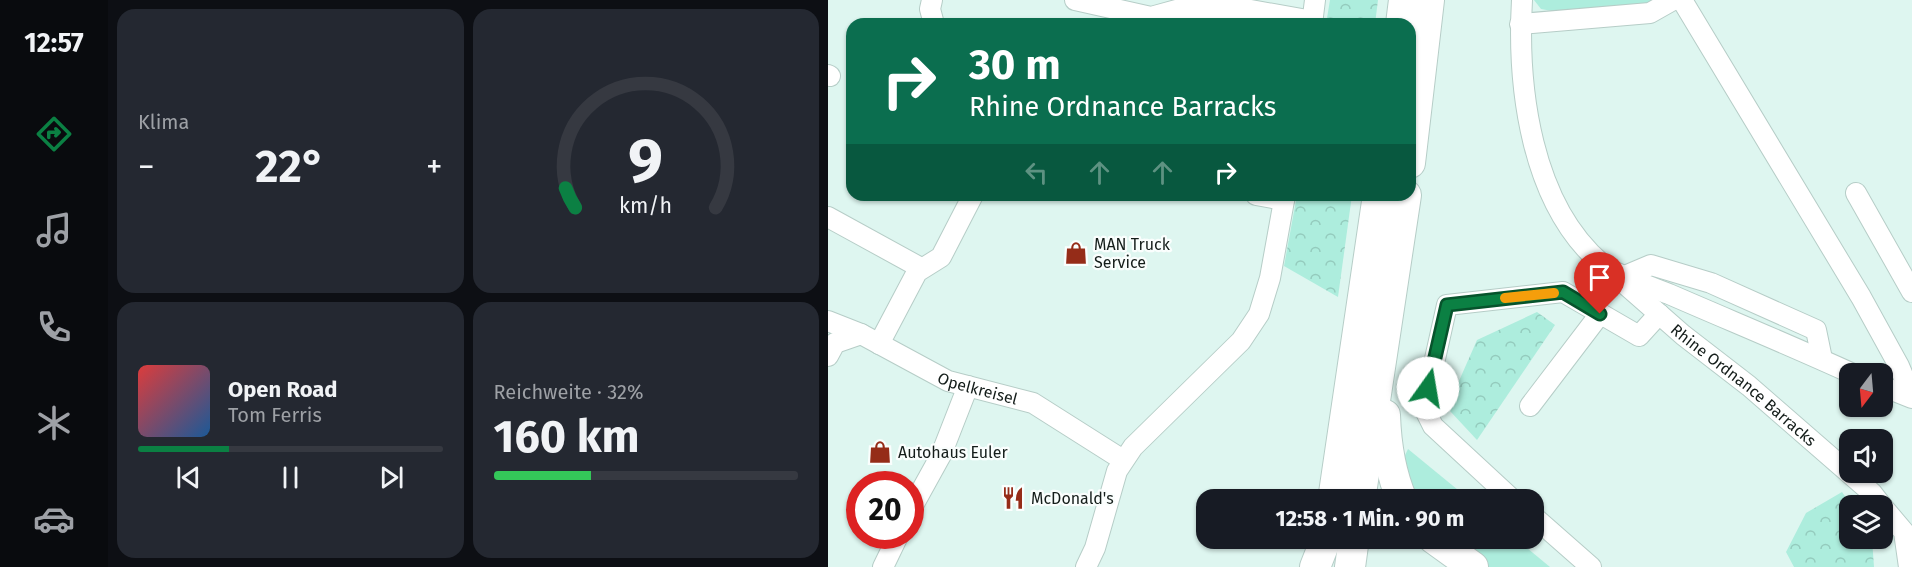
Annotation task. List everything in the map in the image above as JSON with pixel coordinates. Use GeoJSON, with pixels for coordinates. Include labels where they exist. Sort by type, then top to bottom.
{"type":"FeatureCollection","features":[{"type":"Feature","properties":{"kind":"highway"},"geometry":{"type":"LineString","coordinates":[[1416,114],[1430,0]]}},
{"type":"Feature","properties":{"kind":"highway"},"geometry":{"type":"LineString","coordinates":[[1335,489],[1377,201]]}},
{"type":"Feature","properties":{"kind":"highway"},"geometry":{"type":"LineString","coordinates":[[1362,489],[1405,201]]}},
{"type":"Feature","properties":{"kind":"highway"},"geometry":{"type":"LineString","coordinates":[[1385,336],[1388,453],[1398,489]]}},
{"type":"Feature","properties":{"kind":"highway"},"geometry":{"type":"LineString","coordinates":[[1315,567],[1322,549]]}},
{"type":"Feature","properties":{"kind":"highway"},"geometry":{"type":"LineString","coordinates":[[1322,567],[1325,549]]}},
{"type":"Feature","properties":{"kind":"highway"},"geometry":{"type":"LineString","coordinates":[[1350,567],[1352,549]]}},
{"type":"Feature","properties":{"kind":"highway"},"geometry":{"type":"LineString","coordinates":[[1448,549],[1473,567]]}},
{"type":"Feature","properties":{"kind":"street"},"geometry":{"type":"LineString","coordinates":[[932,0],[930,9],[932,18]]}},
{"type":"Feature","properties":{"kind":"street"},"geometry":{"type":"LineString","coordinates":[[1075,0],[1151,17],[1180,9],[1217,16],[1239,8],[1288,18]]}},
{"type":"Feature","properties":{"kind":"street"},"geometry":{"type":"LineString","coordinates":[[1313,18],[1315,0]]}},
{"type":"Feature","properties":{"kind":"street","name":"Rhine Ordnance Barracks"},"geometry":{"type":"LineString","coordinates":[[1522,0],[1521,54],[1527,112],[1546,186],[1570,232],[1604,267],[1749,386],[1874,495]]}},
{"type":"Feature","properties":{"kind":"street"},"geometry":{"type":"LineString","coordinates":[[1521,24],[1650,13],[1673,0]]}},
{"type":"Feature","properties":{"kind":"street"},"geometry":{"type":"LineString","coordinates":[[1682,0],[1861,297],[1899,366],[1912,398]]}},
{"type":"Feature","properties":{"kind":"street"},"geometry":{"type":"LineString","coordinates":[[1856,193],[1912,292]]}},
{"type":"Feature","properties":{"kind":"street"},"geometry":{"type":"LineString","coordinates":[[879,344],[921,268],[941,257],[970,201]]}},
{"type":"Feature","properties":{"kind":"street"},"geometry":{"type":"LineString","coordinates":[[1086,567],[1095,557],[1108,495],[1123,460],[1132,447],[1241,341],[1259,314],[1270,278],[1283,201]]}},
{"type":"Feature","properties":{"kind":"street"},"geometry":{"type":"LineString","coordinates":[[828,217],[921,268]]}},
{"type":"Feature","properties":{"kind":"street"},"geometry":{"type":"LineString","coordinates":[[1625,276],[1651,265],[1710,283],[1816,330],[1822,359]]}},
{"type":"Feature","properties":{"kind":"street","name":"Rhine Ordnance Barracks"},"geometry":{"type":"LineString","coordinates":[[1604,267],[1839,367]]}},
{"type":"Feature","properties":{"kind":"street","name":"Rhine Ordnance Barracks"},"geometry":{"type":"LineString","coordinates":[[1502,489],[1432,426],[1424,408],[1447,305],[1563,292],[1639,336],[1659,314]]}},
{"type":"Feature","properties":{"kind":"street"},"geometry":{"type":"LineString","coordinates":[[1530,406],[1600,314]]}},
{"type":"Feature","properties":{"kind":"street","name":"Opelkreisel"},"geometry":{"type":"LineString","coordinates":[[828,321],[861,334],[948,381],[1033,403],[1123,460]]}},
{"type":"Feature","properties":{"kind":"street"},"geometry":{"type":"LineString","coordinates":[[828,356],[835,343],[861,334]]}},
{"type":"Feature","properties":{"kind":"street"},"geometry":{"type":"LineString","coordinates":[[924,486],[941,455],[968,386]]}},
{"type":"Feature","properties":{"kind":"street"},"geometry":{"type":"LineString","coordinates":[[1893,390],[1912,398]]}},
{"type":"Feature","properties":{"kind":"street","name":"Rhine Ordnance Barracks"},"geometry":{"type":"LineString","coordinates":[[1893,519],[1904,532],[1909,567]]}},
{"type":"Feature","properties":{"kind":"street"},"geometry":{"type":"LineString","coordinates":[[1544,526],[1591,567]]}},
{"type":"Feature","properties":{"kind":"street"},"geometry":{"type":"LineString","coordinates":[[883,567],[892,549]]}},
{"type":"Feature","properties":{"kind":"green space"},"geometry":{"type":"Polygon","coordinates":[[[1330,0],[1378,0],[1376,18],[1327,18],[1330,0]]]}},
{"type":"Feature","properties":{"kind":"green space"},"geometry":{"type":"Polygon","coordinates":[[[1534,0],[1658,0],[1636,7],[1552,11],[1541,9],[1534,0]]]}},
{"type":"Feature","properties":{"kind":"green space"},"geometry":{"type":"Polygon","coordinates":[[[1296,201],[1351,201],[1338,297],[1284,266],[1296,201]]]}},
{"type":"Feature","properties":{"kind":"green space"},"geometry":{"type":"Polygon","coordinates":[[[1537,312],[1555,325],[1477,440],[1450,411],[1459,381],[1477,340],[1537,312]]]}},
{"type":"Feature","properties":{"kind":"green space"},"geometry":{"type":"Polygon","coordinates":[[[1408,449],[1457,489],[1414,489],[1400,466],[1408,449]]]}},
{"type":"Feature","properties":{"kind":"green space"},"geometry":{"type":"Polygon","coordinates":[[[1842,492],[1844,495],[1839,495],[1839,549],[1873,549],[1874,567],[1794,567],[1786,552],[1806,513],[1842,492]]]}},
{"type":"Feature","properties":{"kind":"green space"},"geometry":{"type":"Polygon","coordinates":[[[1462,549],[1528,549],[1550,567],[1488,567],[1462,549]]]}},
{"type":"Feature","properties":{"kind":"slow traffic"},"geometry":{"type":"LineString","coordinates":[[1505,298],[1554,293]]}},
{"type":"Feature","properties":{"kind":"place","name":"MAN Truck Service"},"geometry":{"type":"Point","coordinates":[1076,253]}},
{"type":"Feature","properties":{"kind":"place","name":"Autohaus Euler"},"geometry":{"type":"Point","coordinates":[880,452]}},
{"type":"Feature","properties":{"kind":"place","name":"McDonald's"},"geometry":{"type":"Point","coordinates":[1013,498]}},
{"type":"Feature","properties":{"kind":"route"},"geometry":{"type":"LineString","coordinates":[[1428,388],[1447,305],[1563,292],[1600,314]]}}]}
